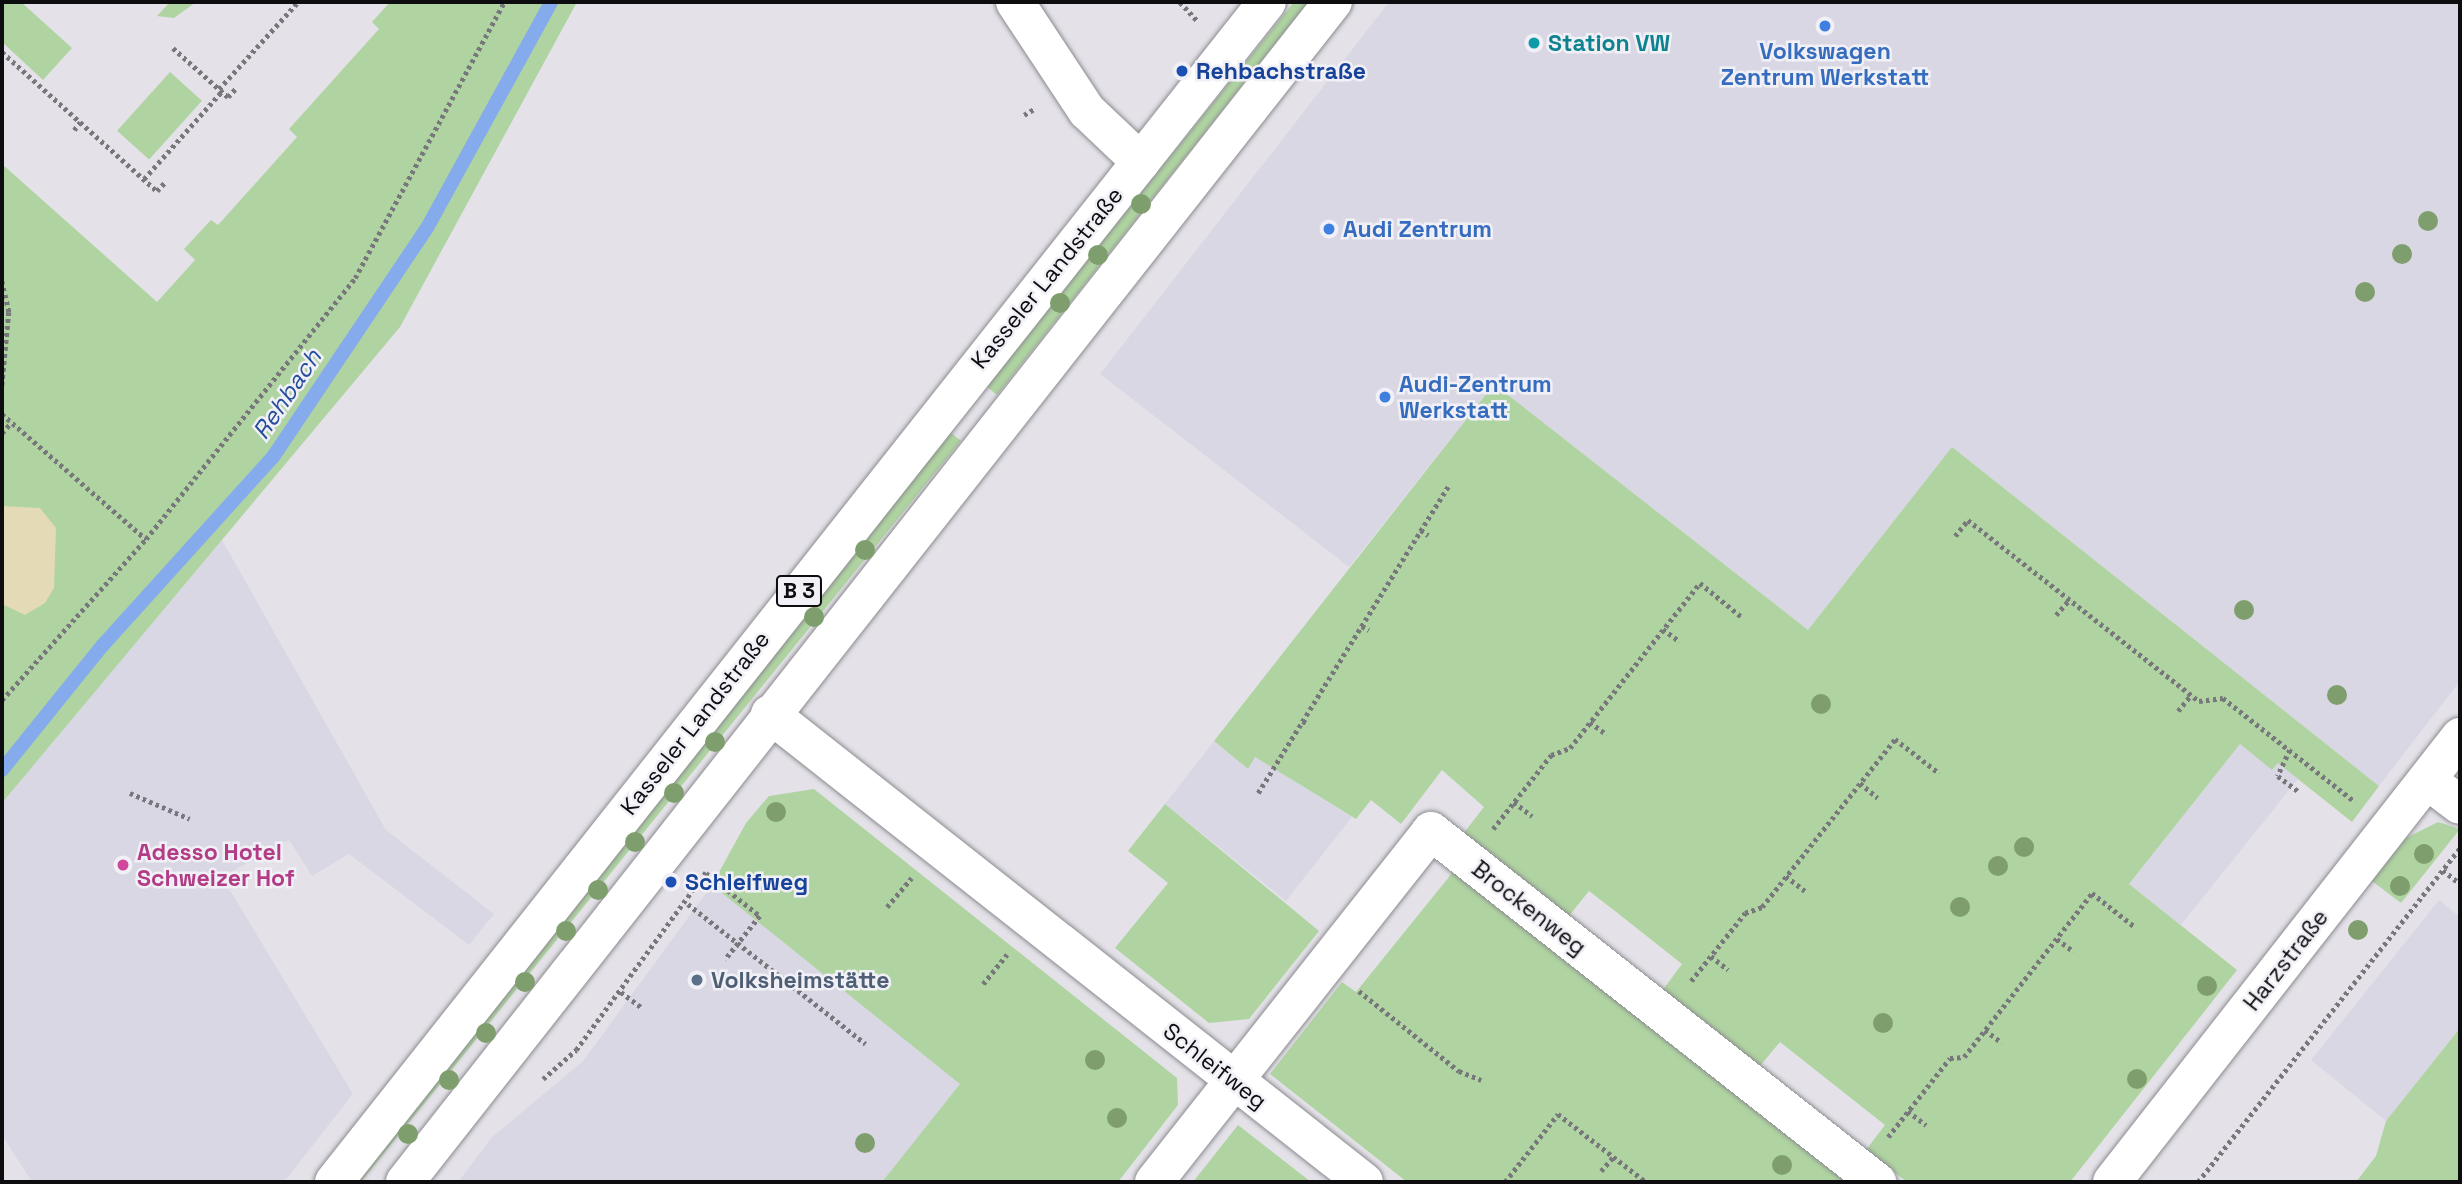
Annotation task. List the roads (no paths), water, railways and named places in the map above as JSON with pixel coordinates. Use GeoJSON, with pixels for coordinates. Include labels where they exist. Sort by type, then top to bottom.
{"type":"FeatureCollection","features":[{"type":"Feature","properties":{"kind":"main road"},"geometry":{"type":"LineString","coordinates":[[1015,2],[1087,111],[1142,162]]}},
{"type":"Feature","properties":{"kind":"main road","name":"Kasseler Landstraße"},"geometry":{"type":"LineString","coordinates":[[334,1182],[1267,2]]}},
{"type":"Feature","properties":{"kind":"main road","name":"B 3"},"geometry":{"type":"LineString","coordinates":[[405,1182],[770,714],[1334,2]]}},
{"type":"Feature","properties":{"kind":"main road","name":"Schleifweg"},"geometry":{"type":"LineString","coordinates":[[770,714],[1364,1182]]}},
{"type":"Feature","properties":{"kind":"main road","name":"Harzstraße"},"geometry":{"type":"LineString","coordinates":[[2112,1182],[2460,737]]}},
{"type":"Feature","properties":{"kind":"main road"},"geometry":{"type":"LineString","coordinates":[[2427,780],[2460,805]]}},
{"type":"Feature","properties":{"kind":"main road","name":"Brockenweg"},"geometry":{"type":"LineString","coordinates":[[1154,1182],[1431,831],[1869,1176]]}},
{"type":"Feature","properties":{"kind":"waterway","name":"Rehbach"},"geometry":{"type":"LineString","coordinates":[[2,770],[103,645],[273,457],[427,228],[551,2]]}},
{"type":"Feature","properties":{"kind":"place","name":"Volkswagen Zentrum Werkstatt"},"geometry":{"type":"Point","coordinates":[1825,26]}},
{"type":"Feature","properties":{"kind":"place","name":"Station VW"},"geometry":{"type":"Point","coordinates":[1534,43]}},
{"type":"Feature","properties":{"kind":"place","name":"Rehbachstraße"},"geometry":{"type":"Point","coordinates":[1182,71]}},
{"type":"Feature","properties":{"kind":"place","name":"Audi Zentrum"},"geometry":{"type":"Point","coordinates":[1329,229]}},
{"type":"Feature","properties":{"kind":"place","name":"Audi-Zentrum Werkstatt"},"geometry":{"type":"Point","coordinates":[1385,397]}},
{"type":"Feature","properties":{"kind":"place","name":"Adesso Hotel Schweizer Hof"},"geometry":{"type":"Point","coordinates":[123,865]}},
{"type":"Feature","properties":{"kind":"place","name":"Schleifweg"},"geometry":{"type":"Point","coordinates":[671,882]}},
{"type":"Feature","properties":{"kind":"place","name":"Volksheimstätte"},"geometry":{"type":"Point","coordinates":[697,980]}}]}
